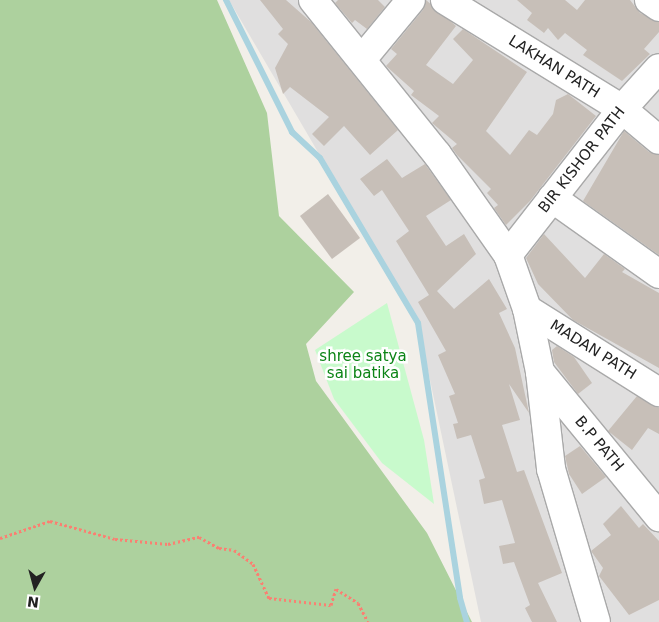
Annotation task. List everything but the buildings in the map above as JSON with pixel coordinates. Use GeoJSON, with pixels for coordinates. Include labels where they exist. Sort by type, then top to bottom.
{"type":"FeatureCollection","features":[{"type":"Feature","properties":{"kind":"street"},"geometry":{"type":"LineString","coordinates":[[313,0],[363,58],[508,255],[527,309],[540,372],[551,469],[596,622]]}},
{"type":"Feature","properties":{"kind":"street"},"geometry":{"type":"LineString","coordinates":[[363,58],[411,0]]}},
{"type":"Feature","properties":{"kind":"street","name":"LAKHAN PATH"},"geometry":{"type":"LineString","coordinates":[[445,0],[622,109],[659,140]]}},
{"type":"Feature","properties":{"kind":"street"},"geometry":{"type":"LineString","coordinates":[[649,0],[659,7]]}},
{"type":"Feature","properties":{"kind":"street","name":"BIR KISHOR PATH"},"geometry":{"type":"LineString","coordinates":[[508,255],[622,109],[659,68]]}},
{"type":"Feature","properties":{"kind":"street"},"geometry":{"type":"LineString","coordinates":[[552,198],[659,274]]}},
{"type":"Feature","properties":{"kind":"street","name":"MADAN PATH"},"geometry":{"type":"LineString","coordinates":[[527,309],[659,392]]}},
{"type":"Feature","properties":{"kind":"street","name":"B.P PATH"},"geometry":{"type":"LineString","coordinates":[[540,372],[659,517]]}},
{"type":"Feature","properties":{"kind":"path"},"geometry":{"type":"LineString","coordinates":[[0,538],[50,522],[115,539],[168,544],[199,538],[219,548],[234,550],[253,564],[269,598],[331,604],[336,589],[358,603],[368,622]]}},
{"type":"Feature","properties":{"kind":"shaded area"},"geometry":{"type":"Polygon","coordinates":[[[229,0],[659,0],[659,622],[481,622],[418,323],[229,0]]]}},
{"type":"Feature","properties":{"kind":"green space"},"geometry":{"type":"Polygon","coordinates":[[[0,0],[217,0],[267,113],[279,216],[354,292],[306,344],[316,381],[427,533],[472,622],[0,622],[0,0]]]}},
{"type":"Feature","properties":{"kind":"green space","name":"shree satya sai batika"},"geometry":{"type":"Polygon","coordinates":[[[387,303],[424,440],[434,504],[382,463],[334,399],[315,350],[387,303]]]}},
{"type":"Feature","properties":{"kind":"waterway"},"geometry":{"type":"LineString","coordinates":[[226,0],[292,132],[320,158],[418,323],[460,598],[467,622]]}}]}
